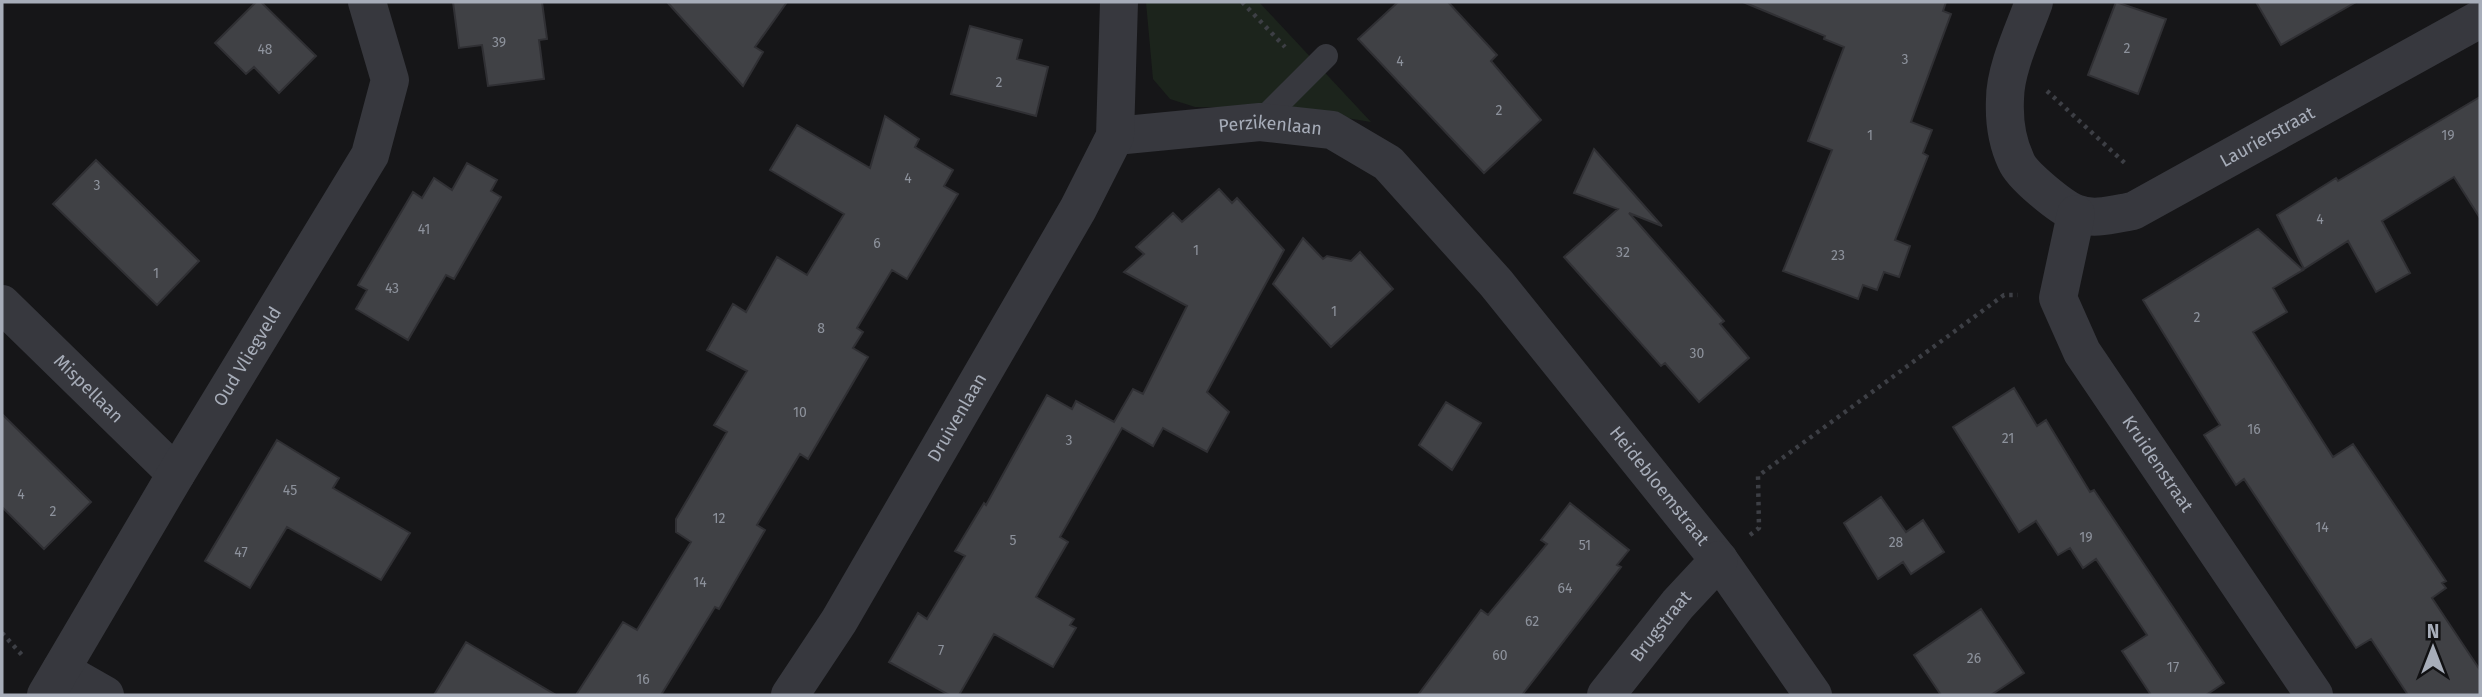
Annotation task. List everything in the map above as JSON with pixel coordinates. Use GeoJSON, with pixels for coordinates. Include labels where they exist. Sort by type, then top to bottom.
{"type":"FeatureCollection","features":[{"type":"Feature","properties":{"kind":"street","name":"Oud Vliegveld"},"geometry":{"type":"LineString","coordinates":[[54,682],[176,474],[370,155],[390,80],[367,2]]}},
{"type":"Feature","properties":{"kind":"street"},"geometry":{"type":"LineString","coordinates":[[2034,2],[2013,59],[2005,96],[2007,134],[2017,164],[2062,205],[2057,298]]}},
{"type":"Feature","properties":{"kind":"street"},"geometry":{"type":"LineString","coordinates":[[1115,136],[1125,3]]}},
{"type":"Feature","properties":{"kind":"street","name":"Laurierstraat"},"geometry":{"type":"LineString","coordinates":[[2062,205],[2099,217],[2133,211],[2480,19]]}},
{"type":"Feature","properties":{"kind":"street","name":"Perzikenlaan"},"geometry":{"type":"LineString","coordinates":[[1115,136],[1260,121],[1332,130],[1388,163],[1496,283]]}},
{"type":"Feature","properties":{"kind":"street","name":"Druivenlaan"},"geometry":{"type":"LineString","coordinates":[[790,695],[839,621],[1065,232],[1115,136]]}},
{"type":"Feature","properties":{"kind":"street","name":"Heidebloemstraat"},"geometry":{"type":"LineString","coordinates":[[1496,283],[1719,560],[1813,695]]}},
{"type":"Feature","properties":{"kind":"street","name":"Kruidenstraat"},"geometry":{"type":"LineString","coordinates":[[2057,298],[2082,352],[2314,695]]}},
{"type":"Feature","properties":{"kind":"street","name":"Mispellaan"},"geometry":{"type":"LineString","coordinates":[[2,304],[176,474]]}},
{"type":"Feature","properties":{"kind":"street","name":"Brugstraat"},"geometry":{"type":"LineString","coordinates":[[1606,695],[1678,604],[1719,560]]}},
{"type":"Feature","properties":{"kind":"street"},"geometry":{"type":"LineString","coordinates":[[54,682],[106,695]]}},
{"type":"Feature","properties":{"kind":"lane"},"geometry":{"type":"LineString","coordinates":[[1260,121],[1326,56]]}},
{"type":"Feature","properties":{"kind":"path"},"geometry":{"type":"LineString","coordinates":[[2013,59],[2161,196]]}},
{"type":"Feature","properties":{"kind":"path"},"geometry":{"type":"LineString","coordinates":[[1719,560],[1759,528],[1758,476],[2004,295],[2057,298]]}},
{"type":"Feature","properties":{"kind":"shaded area"},"geometry":{"type":"Polygon","coordinates":[[[1146,2],[1259,2],[1371,122],[1292,109],[1195,107],[1170,99],[1153,79],[1146,2]]]}},
{"type":"Feature","properties":{"kind":"building"},"geometry":{"type":"Polygon","coordinates":[[[256,2],[261,2],[316,56],[279,93],[254,67],[246,74],[215,43],[256,2]]]}},
{"type":"Feature","properties":{"kind":"building"},"geometry":{"type":"Polygon","coordinates":[[[453,2],[542,2],[547,39],[539,40],[544,79],[488,86],[482,45],[459,48],[453,2]]]}},
{"type":"Feature","properties":{"kind":"building"},"geometry":{"type":"Polygon","coordinates":[[[667,2],[787,2],[755,47],[763,52],[743,86],[667,2]]]}},
{"type":"Feature","properties":{"kind":"building"},"geometry":{"type":"Polygon","coordinates":[[[1398,2],[1448,2],[1497,55],[1491,61],[1541,120],[1484,173],[1358,39],[1398,2]]]}},
{"type":"Feature","properties":{"kind":"building"},"geometry":{"type":"Polygon","coordinates":[[[1743,2],[1946,2],[1943,11],[1951,14],[1911,122],[1932,130],[1923,153],[1928,156],[1895,240],[1910,246],[1899,277],[1884,272],[1877,290],[1863,285],[1858,299],[1783,271],[1832,150],[1808,141],[1844,47],[1824,39],[1825,36],[1743,2]]]}},
{"type":"Feature","properties":{"kind":"building"},"geometry":{"type":"Polygon","coordinates":[[[2116,2],[2166,19],[2138,94],[2088,75],[2116,2]]]}},
{"type":"Feature","properties":{"kind":"building"},"geometry":{"type":"Polygon","coordinates":[[[2256,2],[2356,2],[2281,45],[2256,2]]]}},
{"type":"Feature","properties":{"kind":"building"},"geometry":{"type":"Polygon","coordinates":[[[970,26],[1022,40],[1017,59],[1048,67],[1036,116],[951,94],[970,26]]]}},
{"type":"Feature","properties":{"kind":"building"},"geometry":{"type":"Polygon","coordinates":[[[2480,97],[2480,218],[2454,177],[2382,221],[2410,273],[2376,292],[2348,241],[2304,269],[2277,215],[2336,178],[2338,181],[2480,97]]]}},
{"type":"Feature","properties":{"kind":"building"},"geometry":{"type":"Polygon","coordinates":[[[885,116],[919,139],[915,147],[953,170],[944,186],[958,194],[907,279],[892,270],[857,328],[863,332],[853,348],[868,357],[808,459],[800,454],[757,525],[765,530],[719,609],[715,607],[661,695],[576,695],[623,622],[637,630],[691,542],[676,532],[676,519],[727,432],[714,425],[747,371],[707,350],[733,304],[746,312],[777,257],[807,275],[844,214],[770,170],[797,125],[870,168],[885,116]]]}},
{"type":"Feature","properties":{"kind":"building"},"geometry":{"type":"Polygon","coordinates":[[[1594,149],[1662,226],[1629,213],[1724,321],[1720,324],[1749,358],[1699,402],[1665,363],[1661,366],[1564,257],[1618,209],[1574,193],[1594,149]]]}},
{"type":"Feature","properties":{"kind":"building"},"geometry":{"type":"Polygon","coordinates":[[[96,160],[199,261],[157,305],[53,204],[96,160]]]}},
{"type":"Feature","properties":{"kind":"building"},"geometry":{"type":"Polygon","coordinates":[[[467,163],[497,180],[491,191],[501,197],[454,279],[446,275],[408,340],[356,309],[367,290],[358,285],[413,192],[422,198],[434,178],[452,190],[467,163]]]}},
{"type":"Feature","properties":{"kind":"building"},"geometry":{"type":"Polygon","coordinates":[[[1219,189],[1232,203],[1237,198],[1284,250],[1207,392],[1229,412],[1207,452],[1163,428],[1153,446],[1122,428],[1060,537],[1068,542],[1036,597],[1074,619],[1070,625],[1076,628],[1053,667],[994,634],[959,695],[949,695],[889,662],[918,613],[927,619],[965,556],[955,551],[984,503],[986,505],[1047,395],[1072,409],[1076,401],[1114,422],[1133,389],[1143,394],[1187,306],[1124,272],[1144,254],[1136,247],[1173,213],[1182,222],[1219,189]]]}},
{"type":"Feature","properties":{"kind":"building"},"geometry":{"type":"Polygon","coordinates":[[[2258,229],[2303,270],[2273,288],[2287,312],[2253,332],[2333,457],[2353,444],[2446,581],[2442,583],[2446,588],[2432,598],[2480,670],[2480,695],[2408,695],[2371,639],[2356,648],[2244,479],[2236,485],[2204,435],[2220,425],[2143,300],[2258,229]]]}},
{"type":"Feature","properties":{"kind":"building"},"geometry":{"type":"Polygon","coordinates":[[[1303,238],[1323,259],[1327,256],[1351,261],[1360,252],[1393,289],[1331,347],[1273,284],[1303,238]]]}},
{"type":"Feature","properties":{"kind":"building"},"geometry":{"type":"Polygon","coordinates":[[[2014,388],[2037,426],[2046,420],[2090,492],[2094,490],[2224,683],[2206,695],[2151,695],[2122,651],[2147,635],[2096,559],[2083,568],[2070,548],[2058,555],[2036,521],[2019,532],[1953,427],[2014,388]]]}},
{"type":"Feature","properties":{"kind":"building"},"geometry":{"type":"Polygon","coordinates":[[[1446,402],[1481,423],[1452,470],[1419,445],[1446,402]]]}},
{"type":"Feature","properties":{"kind":"building"},"geometry":{"type":"Polygon","coordinates":[[[2,414],[91,502],[44,549],[2,507],[2,414]]]}},
{"type":"Feature","properties":{"kind":"building"},"geometry":{"type":"Polygon","coordinates":[[[277,440],[339,478],[333,488],[410,533],[381,580],[287,527],[250,588],[205,561],[277,440]]]}},
{"type":"Feature","properties":{"kind":"building"},"geometry":{"type":"Polygon","coordinates":[[[1881,497],[1906,532],[1923,520],[1944,552],[1911,574],[1903,562],[1878,579],[1844,523],[1881,497]]]}},
{"type":"Feature","properties":{"kind":"building"},"geometry":{"type":"Polygon","coordinates":[[[1570,503],[1629,550],[1617,565],[1621,567],[1522,695],[1418,695],[1481,610],[1488,615],[1547,544],[1541,540],[1570,503]]]}},
{"type":"Feature","properties":{"kind":"building"},"geometry":{"type":"Polygon","coordinates":[[[1981,609],[2024,673],[1991,695],[1941,695],[1914,655],[1981,609]]]}},
{"type":"Feature","properties":{"kind":"building"},"geometry":{"type":"Polygon","coordinates":[[[466,642],[556,695],[434,695],[466,642]]]}}]}
